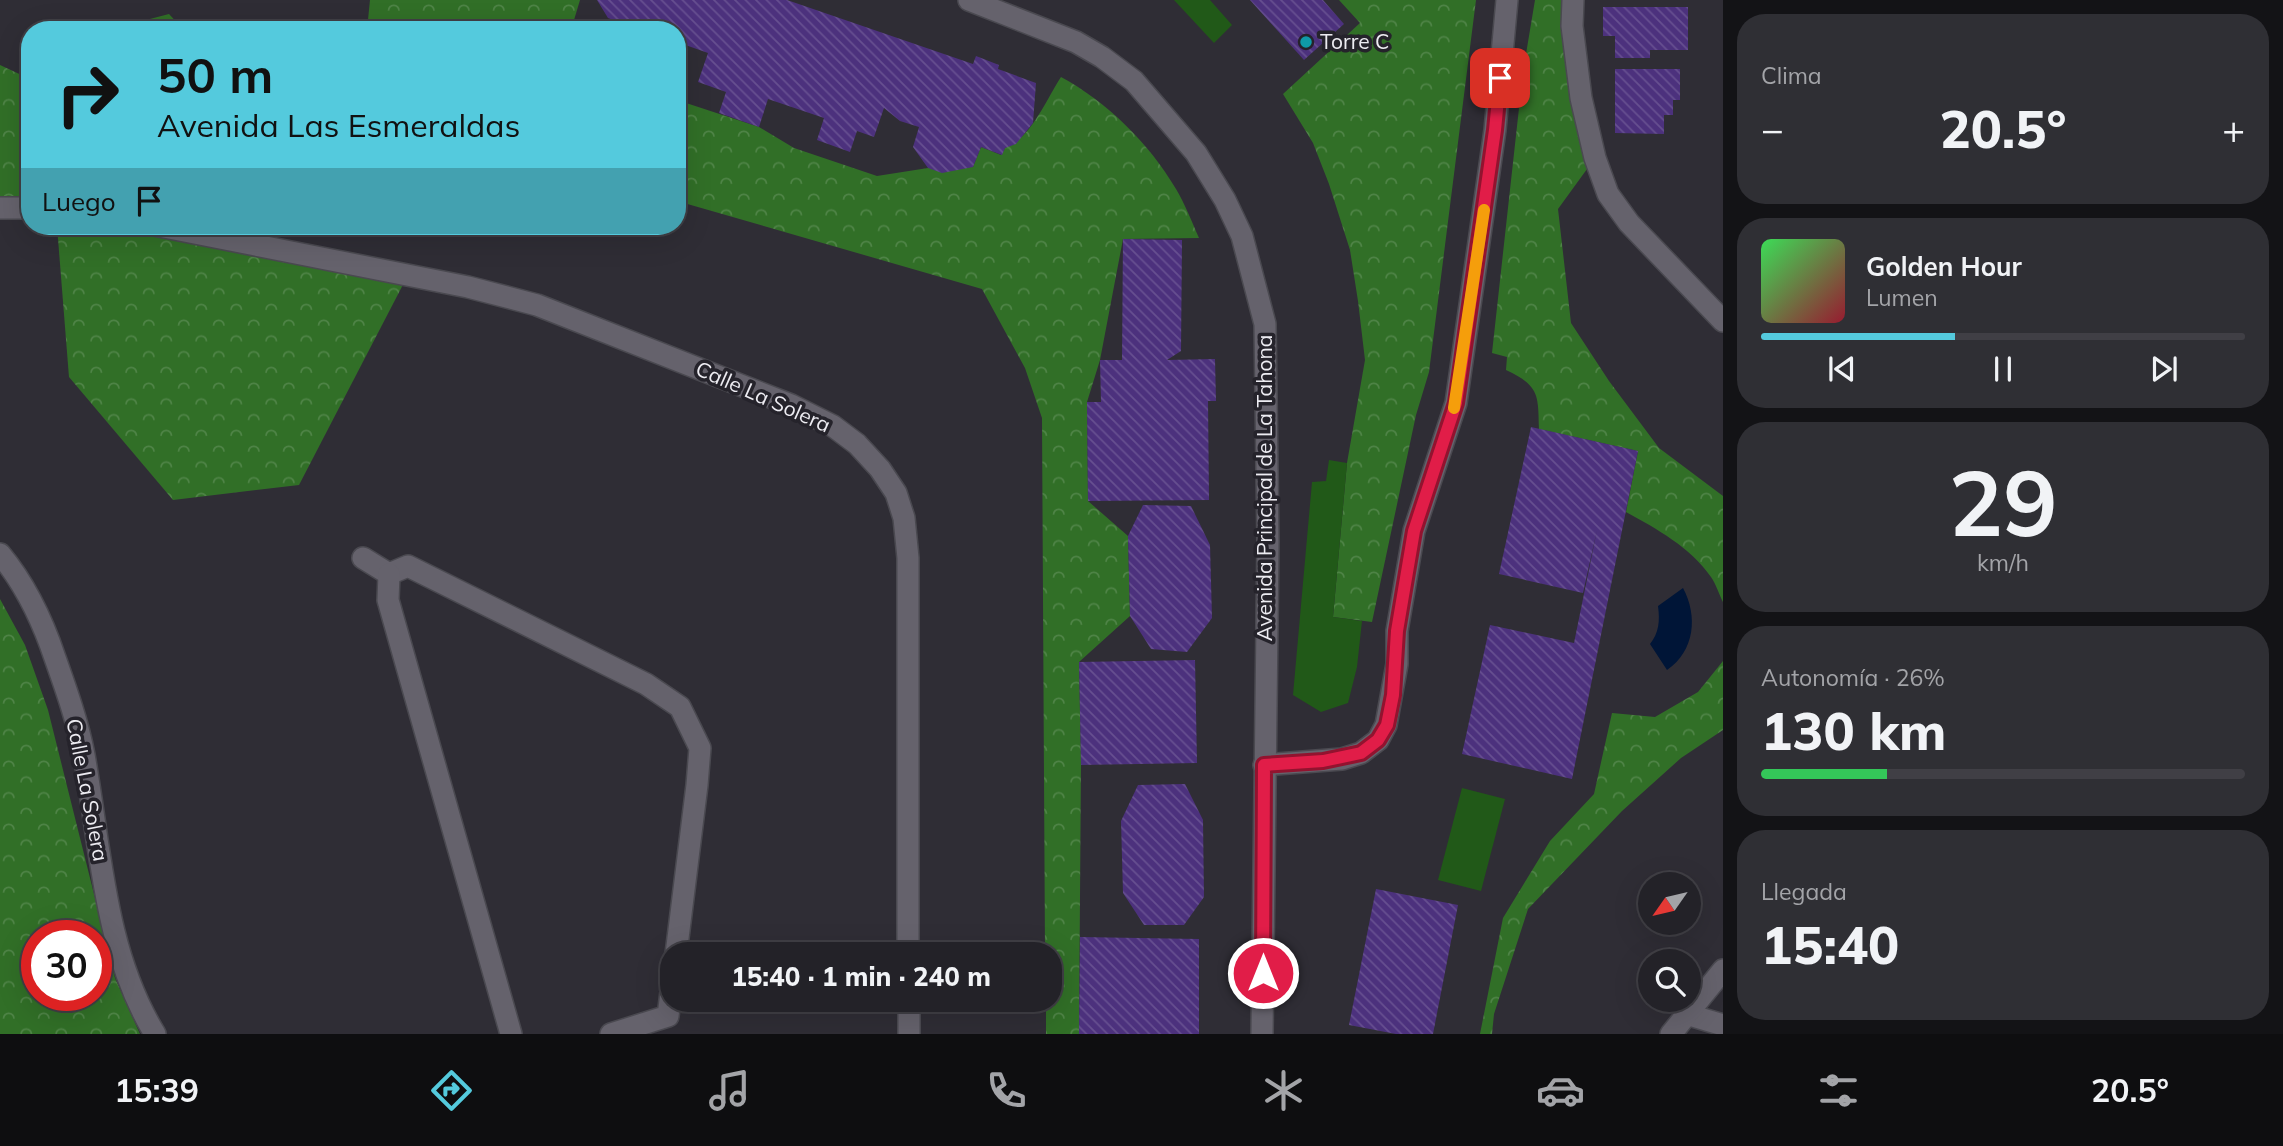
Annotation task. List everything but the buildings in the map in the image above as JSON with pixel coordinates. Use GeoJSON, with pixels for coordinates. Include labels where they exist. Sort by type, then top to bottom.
{"type":"FeatureCollection","features":[{"type":"Feature","properties":{"kind":"street","name":"Avenida Principal de La Tahona"},"geometry":{"type":"LineString","coordinates":[[969,0],[1076,42],[1134,81],[1196,153],[1225,200],[1242,236],[1265,324],[1268,542],[1262,1034]]}},
{"type":"Feature","properties":{"kind":"street"},"geometry":{"type":"LineString","coordinates":[[1264,765],[1329,760],[1361,753],[1378,740],[1387,725],[1393,695],[1397,631],[1414,531],[1456,403],[1495,130],[1507,0]]}},
{"type":"Feature","properties":{"kind":"street"},"geometry":{"type":"LineString","coordinates":[[1573,0],[1572,26],[1581,98],[1595,158],[1608,194],[1629,223],[1723,320]]}},
{"type":"Feature","properties":{"kind":"street"},"geometry":{"type":"LineString","coordinates":[[0,208],[21,208]]}},
{"type":"Feature","properties":{"kind":"street","name":"Calle La Solera"},"geometry":{"type":"LineString","coordinates":[[205,235],[468,287],[537,305],[791,405],[833,426],[857,444],[880,469],[896,494],[906,532],[908,942]]}},
{"type":"Feature","properties":{"kind":"street","name":"Calle La Solera"},"geometry":{"type":"LineString","coordinates":[[0,554],[32,604],[49,639],[65,688],[83,753],[120,958],[155,1034]]}},
{"type":"Feature","properties":{"kind":"street"},"geometry":{"type":"LineString","coordinates":[[363,558],[389,574]]}},
{"type":"Feature","properties":{"kind":"street"},"geometry":{"type":"LineString","coordinates":[[389,574],[408,566],[646,684],[680,707],[700,748],[677,942]]}},
{"type":"Feature","properties":{"kind":"street"},"geometry":{"type":"LineString","coordinates":[[389,574],[388,600],[511,1034]]}},
{"type":"Feature","properties":{"kind":"street"},"geometry":{"type":"LineString","coordinates":[[1671,1034],[1723,970]]}},
{"type":"Feature","properties":{"kind":"street"},"geometry":{"type":"LineString","coordinates":[[611,1034],[668,1016],[668,1012]]}},
{"type":"Feature","properties":{"kind":"street"},"geometry":{"type":"LineString","coordinates":[[908,1012],[909,1034]]}},
{"type":"Feature","properties":{"kind":"street"},"geometry":{"type":"LineString","coordinates":[[1686,1014],[1723,1025]]}},
{"type":"Feature","properties":{"kind":"green space"},"geometry":{"type":"Polygon","coordinates":[[[370,0],[580,0],[574,21],[368,21],[370,0]]]}},
{"type":"Feature","properties":{"kind":"green space"},"geometry":{"type":"Polygon","coordinates":[[[1174,0],[1210,0],[1232,25],[1214,43],[1174,0]]]}},
{"type":"Feature","properties":{"kind":"green space"},"geometry":{"type":"Polygon","coordinates":[[[1339,0],[1476,0],[1429,372],[1416,415],[1372,622],[1333,617],[1347,463],[1365,360],[1350,250],[1313,143],[1283,94],[1360,23],[1339,0]]]}},
{"type":"Feature","properties":{"kind":"green space"},"geometry":{"type":"Polygon","coordinates":[[[1535,0],[1573,0],[1595,158],[1558,209],[1571,323],[1609,381],[1659,448],[1723,496],[1723,602],[1703,566],[1661,532],[1626,512],[1638,451],[1539,429],[1535,393],[1525,381],[1506,370],[1507,357],[1492,353],[1523,72],[1535,0]]]}},
{"type":"Feature","properties":{"kind":"green space"},"geometry":{"type":"Polygon","coordinates":[[[169,14],[175,21],[142,21],[169,14]]]}},
{"type":"Feature","properties":{"kind":"green space"},"geometry":{"type":"Polygon","coordinates":[[[0,65],[21,75],[21,197],[0,198],[0,65]]]}},
{"type":"Feature","properties":{"kind":"green space"},"geometry":{"type":"Polygon","coordinates":[[[1061,77],[1078,87],[1126,125],[1153,156],[1176,189],[1199,238],[1123,239],[1100,360],[1087,402],[1088,501],[1128,536],[1130,616],[1079,662],[1079,1034],[1046,1034],[1046,1012],[1062,1012],[1062,942],[1045,942],[1042,418],[1025,368],[982,289],[686,204],[686,103],[759,127],[794,148],[877,176],[928,168],[973,167],[981,147],[1001,155],[1005,148],[1023,136],[1061,77]]]}},
{"type":"Feature","properties":{"kind":"green space"},"geometry":{"type":"Polygon","coordinates":[[[58,235],[232,235],[408,275],[299,485],[173,500],[69,377],[58,235]]]}},
{"type":"Feature","properties":{"kind":"green space"},"geometry":{"type":"Polygon","coordinates":[[[1329,460],[1347,463],[1333,617],[1362,621],[1357,667],[1348,703],[1321,712],[1293,695],[1312,482],[1326,481],[1329,460]]]}},
{"type":"Feature","properties":{"kind":"green space"},"geometry":{"type":"Polygon","coordinates":[[[0,599],[25,645],[48,710],[100,920],[21,920],[21,1011],[112,1011],[112,966],[140,1034],[0,1034],[0,599]]]}},
{"type":"Feature","properties":{"kind":"green space"},"geometry":{"type":"Polygon","coordinates":[[[1723,661],[1723,730],[1681,758],[1622,811],[1528,909],[1494,1014],[1492,1034],[1480,1034],[1503,918],[1550,841],[1594,794],[1612,713],[1655,717],[1698,692],[1723,661]]]}},
{"type":"Feature","properties":{"kind":"green space"},"geometry":{"type":"Polygon","coordinates":[[[1462,788],[1505,799],[1481,891],[1438,880],[1462,788]]]}},
{"type":"Feature","properties":{"kind":"water"},"geometry":{"type":"Polygon","coordinates":[[[1683,588],[1691,610],[1691,632],[1683,653],[1667,670],[1650,644],[1658,626],[1658,606],[1683,588]]]}},
{"type":"Feature","properties":{"kind":"slow traffic"},"geometry":{"type":"LineString","coordinates":[[1454,408],[1484,210]]}},
{"type":"Feature","properties":{"kind":"place","name":"Torre C"},"geometry":{"type":"Point","coordinates":[1306,42]}},
{"type":"Feature","properties":{"kind":"route"},"geometry":{"type":"LineString","coordinates":[[1263,973],[1264,765],[1342,759],[1361,753],[1378,740],[1387,725],[1397,664],[1397,631],[1414,531],[1456,403],[1500,78]]}}]}
